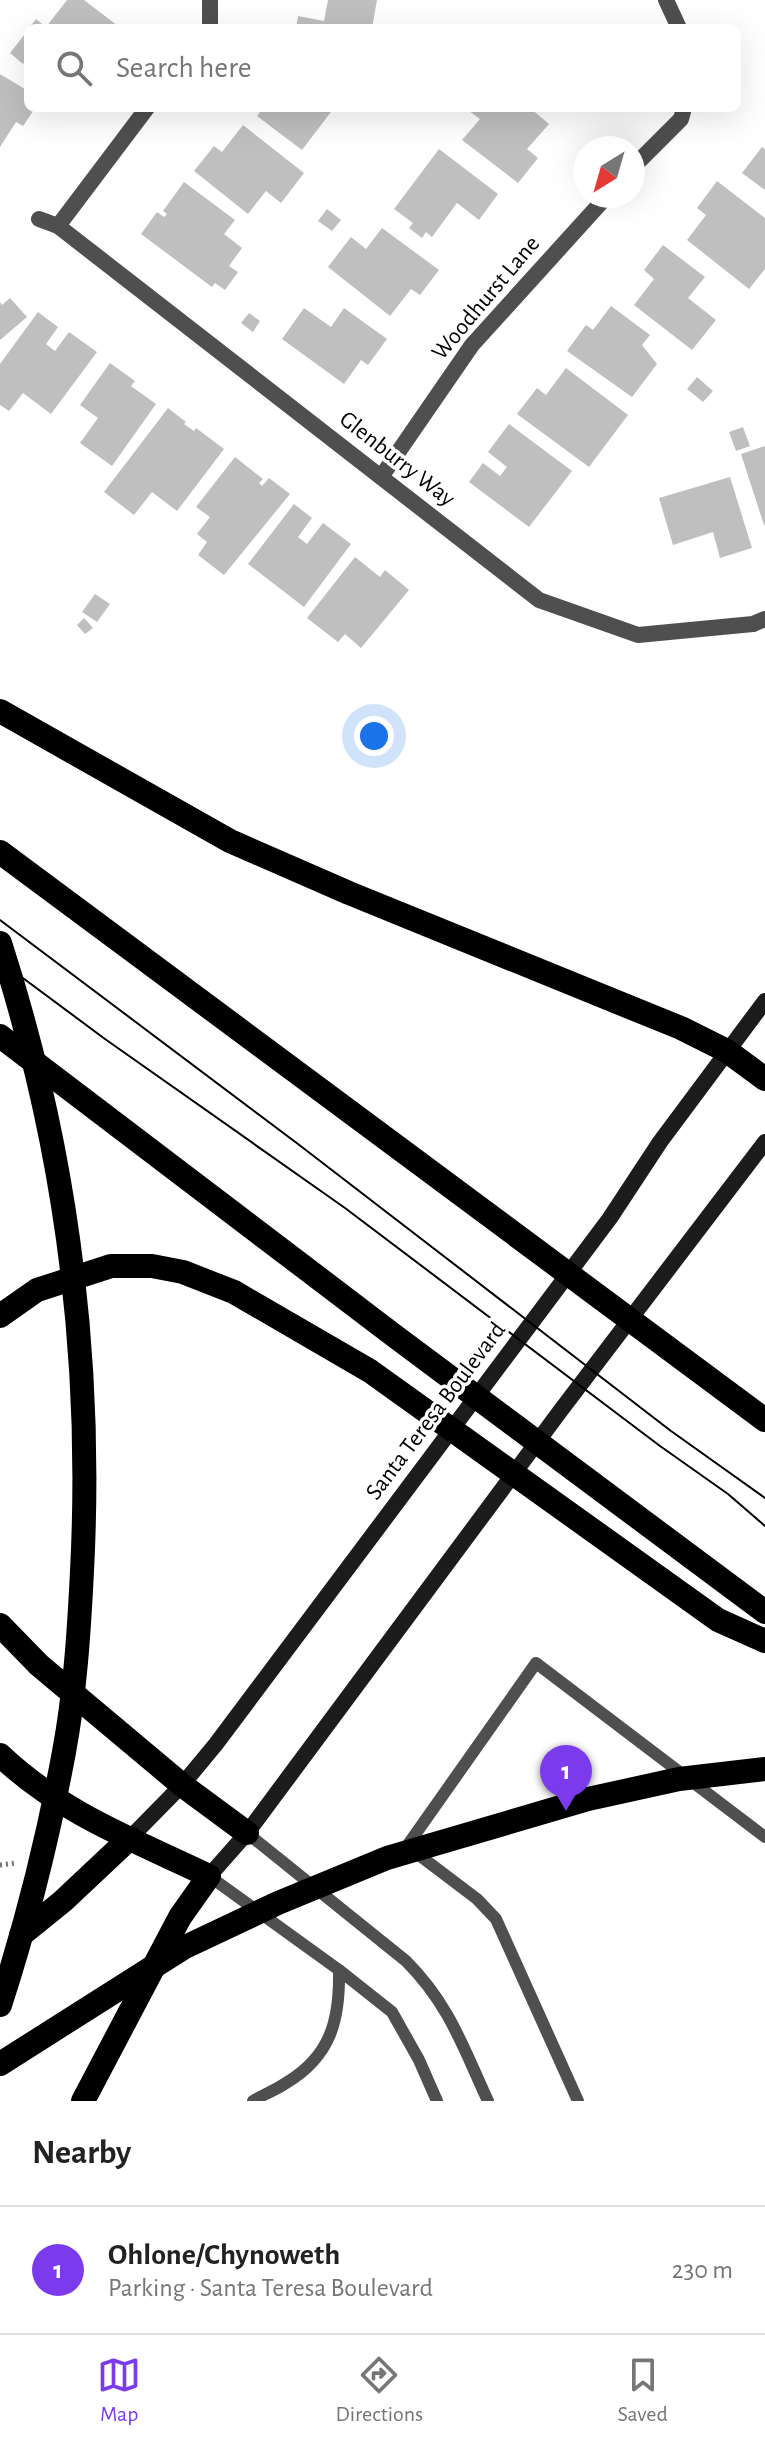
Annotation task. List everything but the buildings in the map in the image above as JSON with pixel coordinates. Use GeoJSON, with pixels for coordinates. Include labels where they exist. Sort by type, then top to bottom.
{"type":"FeatureCollection","features":[{"type":"Feature","properties":{"kind":"highway"},"geometry":{"type":"LineString","coordinates":[[0,711],[230,841],[668,1023],[727,1051],[765,1079]]}},
{"type":"Feature","properties":{"kind":"highway"},"geometry":{"type":"LineString","coordinates":[[0,852],[765,1420]]}},
{"type":"Feature","properties":{"kind":"highway"},"geometry":{"type":"LineString","coordinates":[[0,943],[43,1093],[59,1179],[80,1327],[85,1457],[81,1602],[65,1750],[36,1885],[0,2005]]}},
{"type":"Feature","properties":{"kind":"highway"},"geometry":{"type":"LineString","coordinates":[[0,1036],[765,1612]]}},
{"type":"Feature","properties":{"kind":"highway"},"geometry":{"type":"LineString","coordinates":[[0,1316],[37,1290],[111,1266],[152,1266],[183,1272],[234,1292],[370,1371],[718,1620],[765,1641]]}},
{"type":"Feature","properties":{"kind":"highway"},"geometry":{"type":"LineString","coordinates":[[0,1625],[39,1665],[182,1785],[247,1833]]}},
{"type":"Feature","properties":{"kind":"highway"},"geometry":{"type":"LineString","coordinates":[[0,1755],[46,1794],[77,1814],[209,1876],[180,1917],[83,2101]]}},
{"type":"Feature","properties":{"kind":"highway"},"geometry":{"type":"LineString","coordinates":[[0,2064],[183,1948],[278,1903],[387,1858],[588,1799],[679,1779],[765,1769]]}},
{"type":"Feature","properties":{"kind":"highway"},"geometry":{"type":"LineString","coordinates":[[0,1952],[63,1901],[130,1838]]}},
{"type":"Feature","properties":{"kind":"main road","name":"Santa Teresa Boulevard"},"geometry":{"type":"LineString","coordinates":[[130,1838],[182,1785],[216,1744],[592,1243],[660,1142],[765,1001]]}},
{"type":"Feature","properties":{"kind":"main road"},"geometry":{"type":"LineString","coordinates":[[209,1876],[247,1833],[561,1410],[765,1142]]}},
{"type":"Feature","properties":{"kind":"street"},"geometry":{"type":"LineString","coordinates":[[210,0],[210,24]]}},
{"type":"Feature","properties":{"kind":"street"},"geometry":{"type":"LineString","coordinates":[[666,0],[677,24]]}},
{"type":"Feature","properties":{"kind":"street"},"geometry":{"type":"LineString","coordinates":[[58,226],[144,112]]}},
{"type":"Feature","properties":{"kind":"street"},"geometry":{"type":"LineString","coordinates":[[645,155],[681,119],[683,112]]}},
{"type":"Feature","properties":{"kind":"street","name":"Woodhurst Lane"},"geometry":{"type":"LineString","coordinates":[[381,477],[472,345],[596,208]]}},
{"type":"Feature","properties":{"kind":"street","name":"Glenburry Way"},"geometry":{"type":"LineString","coordinates":[[39,219],[58,226],[539,600],[638,635],[753,624],[765,619]]}},
{"type":"Feature","properties":{"kind":"lane"},"geometry":{"type":"LineString","coordinates":[[578,2101],[496,1919],[477,1899],[407,1846],[536,1663],[765,1837]]}},
{"type":"Feature","properties":{"kind":"lane"},"geometry":{"type":"LineString","coordinates":[[247,1833],[427,1981],[445,2007],[488,2101]]}},
{"type":"Feature","properties":{"kind":"lane"},"geometry":{"type":"LineString","coordinates":[[209,1876],[392,2012],[419,2060],[437,2101]]}},
{"type":"Feature","properties":{"kind":"lane"},"geometry":{"type":"LineString","coordinates":[[253,2101],[285,2085],[310,2067],[322,2049],[340,2003],[339,1970]]}},
{"type":"Feature","properties":{"kind":"tram line"},"geometry":{"type":"LineString","coordinates":[[0,920],[671,1431],[765,1498]]}},
{"type":"Feature","properties":{"kind":"tram line"},"geometry":{"type":"LineString","coordinates":[[0,961],[345,1208],[728,1494],[765,1526]]}},
{"type":"Feature","properties":{"kind":"place","name":"Ohlone/Chynoweth"},"geometry":{"type":"Point","coordinates":[566,1811]}}]}
